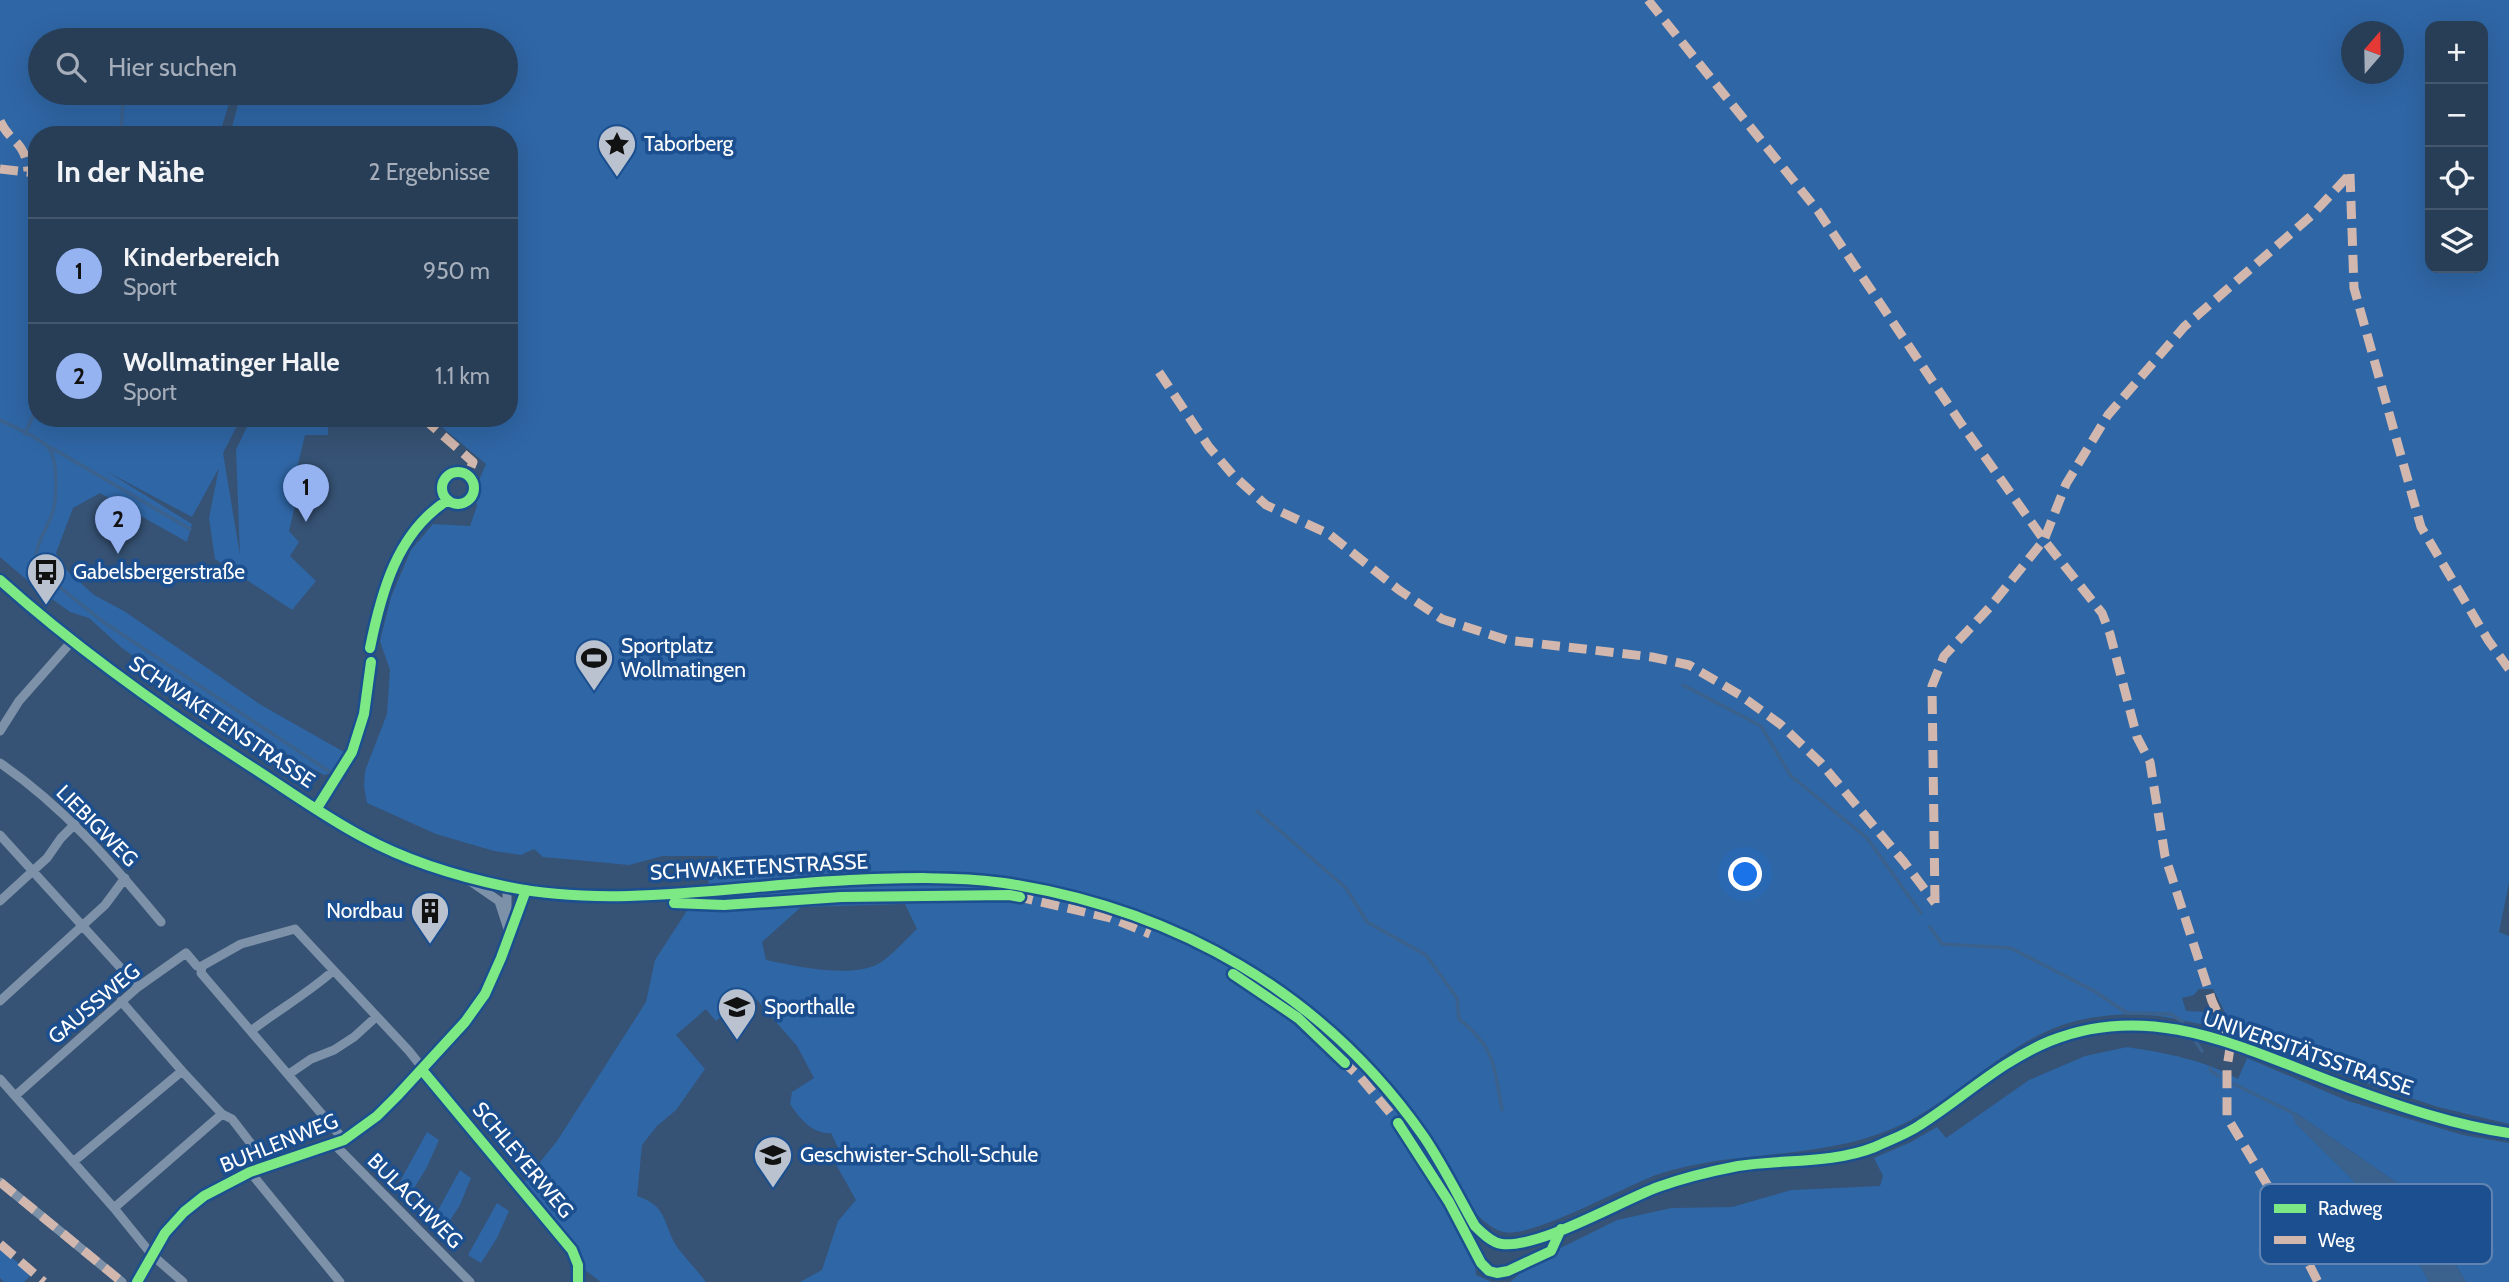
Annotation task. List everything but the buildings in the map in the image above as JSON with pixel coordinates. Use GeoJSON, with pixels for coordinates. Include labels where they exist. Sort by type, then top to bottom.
{"type":"FeatureCollection","features":[{"type":"Feature","properties":{"kind":"street","name":"SCHWAKETENSTRASSE"},"geometry":{"type":"LineString","coordinates":[[0,580],[48,623],[166,711],[363,837],[463,876],[526,890],[587,895],[851,880],[940,878],[1002,883],[1074,897],[1116,908],[1175,930],[1232,960],[1281,991],[1326,1028],[1382,1085],[1421,1133],[1475,1226]]}},
{"type":"Feature","properties":{"kind":"street"},"geometry":{"type":"LineString","coordinates":[[0,731],[19,701],[72,641]]}},
{"type":"Feature","properties":{"kind":"street","name":"LIEBIGWEG"},"geometry":{"type":"LineString","coordinates":[[0,763],[33,786],[75,824],[125,877],[161,922]]}},
{"type":"Feature","properties":{"kind":"street"},"geometry":{"type":"LineString","coordinates":[[0,901],[47,858],[75,824]]}},
{"type":"Feature","properties":{"kind":"street"},"geometry":{"type":"LineString","coordinates":[[0,835],[138,987]]}},
{"type":"Feature","properties":{"kind":"street"},"geometry":{"type":"LineString","coordinates":[[463,876],[499,901],[508,934]]}},
{"type":"Feature","properties":{"kind":"street"},"geometry":{"type":"LineString","coordinates":[[0,1001],[104,905],[125,877]]}},
{"type":"Feature","properties":{"kind":"street","name":"BUHLENWEG"},"geometry":{"type":"LineString","coordinates":[[507,887],[508,934]]}},
{"type":"Feature","properties":{"kind":"street","name":"BUHLENWEG"},"geometry":{"type":"LineString","coordinates":[[137,1282],[165,1233],[184,1212],[204,1196],[250,1172],[344,1140],[377,1116],[422,1070],[485,994],[526,890]]}},
{"type":"Feature","properties":{"kind":"street","name":"SCHLEYERWEG"},"geometry":{"type":"LineString","coordinates":[[199,966],[241,944],[295,929],[409,1051],[572,1250],[578,1265],[578,1282]]}},
{"type":"Feature","properties":{"kind":"street","name":"GAUSSWEG"},"geometry":{"type":"LineString","coordinates":[[15,1096],[138,987],[186,953],[199,966]]}},
{"type":"Feature","properties":{"kind":"street"},"geometry":{"type":"LineString","coordinates":[[199,966],[201,973],[344,1140]]}},
{"type":"Feature","properties":{"kind":"street"},"geometry":{"type":"LineString","coordinates":[[251,1031],[310,991],[333,971]]}},
{"type":"Feature","properties":{"kind":"street"},"geometry":{"type":"LineString","coordinates":[[121,1002],[222,1114],[232,1119],[266,1166]]}},
{"type":"Feature","properties":{"kind":"street"},"geometry":{"type":"LineString","coordinates":[[289,1074],[311,1059],[354,1037],[376,1017]]}},
{"type":"Feature","properties":{"kind":"street","name":"UNIVERSITÄTSSTRASSE"},"geometry":{"type":"LineString","coordinates":[[1475,1226],[1482,1234],[1499,1244],[1522,1243],[1658,1187],[1702,1175],[1738,1167],[1816,1161],[1872,1148],[1919,1126],[2011,1060],[2078,1031],[2107,1026],[2177,1028],[2220,1040],[2434,1117],[2509,1133]]}},
{"type":"Feature","properties":{"kind":"street"},"geometry":{"type":"LineString","coordinates":[[73,1162],[182,1071]]}},
{"type":"Feature","properties":{"kind":"street"},"geometry":{"type":"LineString","coordinates":[[0,1079],[152,1255],[183,1282]]}},
{"type":"Feature","properties":{"kind":"street"},"geometry":{"type":"LineString","coordinates":[[114,1208],[222,1114]]}},
{"type":"Feature","properties":{"kind":"street","name":"BULACHWEG"},"geometry":{"type":"LineString","coordinates":[[334,1144],[470,1282]]}},
{"type":"Feature","properties":{"kind":"street"},"geometry":{"type":"LineString","coordinates":[[250,1172],[340,1282]]}},
{"type":"Feature","properties":{"kind":"street"},"geometry":{"type":"LineString","coordinates":[[0,1182],[122,1282]]}},
{"type":"Feature","properties":{"kind":"shaded area"},"geometry":{"type":"Polygon","coordinates":[[[0,0],[2509,0],[2509,883],[2499,932],[2509,936],[2509,1124],[2438,1107],[2345,1076],[2242,1035],[2229,1020],[2213,989],[2199,989],[2194,995],[2182,998],[2186,1011],[2209,1012],[2218,1021],[2217,1026],[2131,1014],[2076,1021],[2027,1041],[1940,1102],[1894,1128],[1836,1146],[1685,1167],[1656,1175],[1578,1211],[1516,1232],[1503,1232],[1478,1216],[1458,1190],[1428,1132],[1408,1135],[1473,1239],[1476,1275],[1492,1282],[800,1282],[822,1270],[838,1221],[856,1200],[834,1161],[838,1148],[831,1133],[812,1128],[790,1104],[792,1092],[814,1078],[797,1046],[750,992],[716,1021],[706,1009],[676,1035],[705,1069],[676,1110],[657,1126],[642,1145],[637,1196],[655,1205],[660,1211],[677,1247],[706,1282],[601,1282],[578,1265],[520,1187],[557,1141],[646,1002],[655,960],[692,903],[707,903],[709,877],[718,856],[663,856],[629,865],[543,857],[534,849],[521,855],[494,851],[436,834],[367,803],[364,787],[365,771],[387,714],[390,670],[380,641],[391,597],[411,550],[433,524],[470,526],[477,506],[475,489],[486,464],[442,427],[518,427],[518,126],[232,126],[238,105],[518,105],[518,28],[28,28],[28,105],[228,105],[222,126],[28,126],[28,427],[236,427],[223,453],[240,555],[236,450],[247,427],[328,428],[328,435],[305,435],[294,481],[297,497],[289,531],[299,542],[290,556],[316,581],[292,610],[215,559],[209,518],[219,468],[192,517],[106,471],[192,524],[187,542],[100,493],[73,508],[56,553],[62,566],[94,595],[124,611],[261,705],[344,752],[335,772],[324,775],[213,713],[122,648],[89,618],[70,612],[0,557],[0,0]],[[905,904],[801,907],[762,942],[766,960],[821,970],[850,971],[876,965],[886,959],[917,929],[905,904]]]}},
{"type":"Feature","properties":{"kind":"shaded area"},"geometry":{"type":"Polygon","coordinates":[[[2127,1047],[2198,1062],[2238,1079],[2247,1058],[2348,1101],[2463,1135],[2509,1143],[2509,1282],[2466,1282],[2455,1264],[2492,1264],[2492,1184],[2398,1184],[2291,1112],[2357,1184],[2260,1184],[2260,1264],[2420,1264],[2429,1282],[1510,1282],[1534,1261],[1617,1220],[1671,1208],[1732,1207],[1791,1190],[1880,1186],[1883,1176],[1874,1158],[1937,1127],[1946,1138],[2029,1080],[2085,1056],[2127,1047]]]}},
{"type":"Feature","properties":{"kind":"shaded area"},"geometry":{"type":"Polygon","coordinates":[[[2291,1112],[2398,1184],[2357,1184],[2296,1124],[2291,1112]]]}},
{"type":"Feature","properties":{"kind":"shaded area"},"geometry":{"type":"Polygon","coordinates":[[[427,1132],[439,1140],[411,1193],[398,1185],[427,1132]]]}},
{"type":"Feature","properties":{"kind":"shaded area"},"geometry":{"type":"Polygon","coordinates":[[[460,1170],[471,1178],[460,1205],[443,1231],[431,1223],[460,1170]]]}},
{"type":"Feature","properties":{"kind":"shaded area"},"geometry":{"type":"Polygon","coordinates":[[[497,1203],[509,1211],[497,1238],[481,1263],[468,1255],[497,1203]]]}},
{"type":"Feature","properties":{"kind":"shaded area"},"geometry":{"type":"Polygon","coordinates":[[[0,1248],[32,1274],[24,1282],[4,1282],[0,1278],[0,1248]]]}},
{"type":"Feature","properties":{"kind":"shaded area"},"geometry":{"type":"Polygon","coordinates":[[[2420,1264],[2455,1264],[2466,1282],[2429,1282],[2420,1264]]]}},
{"type":"Feature","properties":{"kind":"waterway"},"geometry":{"type":"LineString","coordinates":[[122,126],[123,105]]}},
{"type":"Feature","properties":{"kind":"waterway"},"geometry":{"type":"LineString","coordinates":[[0,420],[39,440],[52,453],[56,482],[55,502],[36,558],[52,581],[102,621],[330,772]]}},
{"type":"Feature","properties":{"kind":"waterway"},"geometry":{"type":"LineString","coordinates":[[25,434],[28,427]]}},
{"type":"Feature","properties":{"kind":"waterway"},"geometry":{"type":"LineString","coordinates":[[50,447],[190,529]]}},
{"type":"Feature","properties":{"kind":"waterway"},"geometry":{"type":"LineString","coordinates":[[1683,685],[1761,726],[1791,776],[1867,838],[1921,913]]}},
{"type":"Feature","properties":{"kind":"waterway"},"geometry":{"type":"LineString","coordinates":[[1257,811],[1346,888],[1367,922],[1426,955],[1457,998],[1459,1019],[1487,1049],[1495,1070],[1502,1110]]}},
{"type":"Feature","properties":{"kind":"waterway"},"geometry":{"type":"LineString","coordinates":[[1930,927],[1942,944],[2011,948],[2094,991],[2127,1013],[2171,1014],[2183,1022]]}},
{"type":"Feature","properties":{"kind":"waterway"},"geometry":{"type":"LineString","coordinates":[[2196,1042],[2202,1051]]}},
{"type":"Feature","properties":{"kind":"waterway"},"geometry":{"type":"LineString","coordinates":[[2210,1068],[2219,1076]]}},
{"type":"Feature","properties":{"kind":"waterway"},"geometry":{"type":"LineString","coordinates":[[2234,1084],[2291,1112]]}},
{"type":"Feature","properties":{"kind":"marked path"},"geometry":{"type":"LineString","coordinates":[[1648,0],[1818,211],[1960,422],[2044,540],[2102,613],[2137,737],[2150,762],[2165,856],[2212,1001],[2231,1042],[2227,1067],[2227,1117],[2267,1184]]}},
{"type":"Feature","properties":{"kind":"marked path"},"geometry":{"type":"LineString","coordinates":[[0,121],[24,153],[28,171]]}},
{"type":"Feature","properties":{"kind":"marked path"},"geometry":{"type":"LineString","coordinates":[[0,169],[28,172]]}},
{"type":"Feature","properties":{"kind":"marked path"},"geometry":{"type":"LineString","coordinates":[[2350,174],[2354,288],[2421,527],[2488,640],[2509,669]]}},
{"type":"Feature","properties":{"kind":"marked path"},"geometry":{"type":"LineString","coordinates":[[1935,903],[1932,686],[1944,656],[1990,607],[2044,540],[2066,484],[2108,415],[2184,327],[2311,216],[2350,174]]}},
{"type":"Feature","properties":{"kind":"marked path"},"geometry":{"type":"LineString","coordinates":[[1159,372],[1209,447],[1233,475],[1266,505],[1329,534],[1399,590],[1442,619],[1507,640],[1652,657],[1689,665],[1740,695],[1780,724],[1820,762],[1935,903]]}},
{"type":"Feature","properties":{"kind":"marked path"},"geometry":{"type":"LineString","coordinates":[[433,427],[473,462],[468,474]]}},
{"type":"Feature","properties":{"kind":"marked path"},"geometry":{"type":"LineString","coordinates":[[1015,896],[1111,918],[1150,934]]}},
{"type":"Feature","properties":{"kind":"marked path"},"geometry":{"type":"LineString","coordinates":[[1341,1060],[1360,1077],[1402,1127]]}},
{"type":"Feature","properties":{"kind":"marked path"},"geometry":{"type":"LineString","coordinates":[[0,1182],[122,1282]]}},
{"type":"Feature","properties":{"kind":"marked path"},"geometry":{"type":"LineString","coordinates":[[0,1244],[44,1282]]}},
{"type":"Feature","properties":{"kind":"marked path"},"geometry":{"type":"LineString","coordinates":[[2309,1264],[2318,1282]]}},
{"type":"Feature","properties":{"kind":"cycle path"},"geometry":{"type":"LineString","coordinates":[[458,472],[470,476],[474,488],[470,500],[458,504],[446,500],[442,488],[446,476],[458,472]]}},
{"type":"Feature","properties":{"kind":"cycle path"},"geometry":{"type":"LineString","coordinates":[[370,648],[386,585],[404,546],[430,513],[448,500]]}},
{"type":"Feature","properties":{"kind":"cycle path"},"geometry":{"type":"LineString","coordinates":[[0,580],[120,677],[304,802],[380,846],[453,873],[508,887],[591,896],[678,894],[850,880],[966,879],[1067,895],[1128,913],[1186,937],[1241,966],[1292,1000],[1340,1040],[1384,1086],[1424,1137],[1475,1226],[1487,1237],[1502,1244],[1537,1239],[1558,1232],[1658,1187],[1698,1175],[1738,1166],[1825,1159],[1875,1147],[1915,1128],[2032,1049],[2089,1029],[2128,1025],[2203,1035],[2408,1108],[2509,1133]]}},
{"type":"Feature","properties":{"kind":"cycle path"},"geometry":{"type":"LineString","coordinates":[[317,808],[352,752],[364,714],[371,662]]}},
{"type":"Feature","properties":{"kind":"cycle path"},"geometry":{"type":"LineString","coordinates":[[137,1282],[165,1233],[184,1212],[204,1196],[250,1172],[344,1140],[377,1116],[397,1096],[465,1022],[485,994],[526,890]]}},
{"type":"Feature","properties":{"kind":"cycle path"},"geometry":{"type":"LineString","coordinates":[[674,903],[724,905],[841,897],[1020,897]]}},
{"type":"Feature","properties":{"kind":"cycle path"},"geometry":{"type":"LineString","coordinates":[[1233,974],[1298,1018],[1345,1063]]}},
{"type":"Feature","properties":{"kind":"cycle path"},"geometry":{"type":"LineString","coordinates":[[422,1070],[572,1250],[578,1265],[578,1282]]}},
{"type":"Feature","properties":{"kind":"cycle path"},"geometry":{"type":"LineString","coordinates":[[1398,1123],[1449,1202],[1481,1263],[1489,1271],[1508,1271],[1551,1251],[1561,1229]]}},
{"type":"Feature","properties":{"kind":"place","name":"Taborberg"},"geometry":{"type":"Point","coordinates":[617,178]}},
{"type":"Feature","properties":{"kind":"place","name":"Kinderbereich"},"geometry":{"type":"Point","coordinates":[306,522]}},
{"type":"Feature","properties":{"kind":"place","name":"Wollmatinger Halle"},"geometry":{"type":"Point","coordinates":[118,554]}},
{"type":"Feature","properties":{"kind":"place","name":"Gabelsbergerstraße"},"geometry":{"type":"Point","coordinates":[46,606]}},
{"type":"Feature","properties":{"kind":"place","name":"Sportplatz Wollmatingen"},"geometry":{"type":"Point","coordinates":[594,692]}},
{"type":"Feature","properties":{"kind":"place","name":"Nordbau"},"geometry":{"type":"Point","coordinates":[430,945]}},
{"type":"Feature","properties":{"kind":"place","name":"Sporthalle"},"geometry":{"type":"Point","coordinates":[737,1041]}},
{"type":"Feature","properties":{"kind":"place","name":"Geschwister-Scholl-Schule"},"geometry":{"type":"Point","coordinates":[773,1189]}}]}
